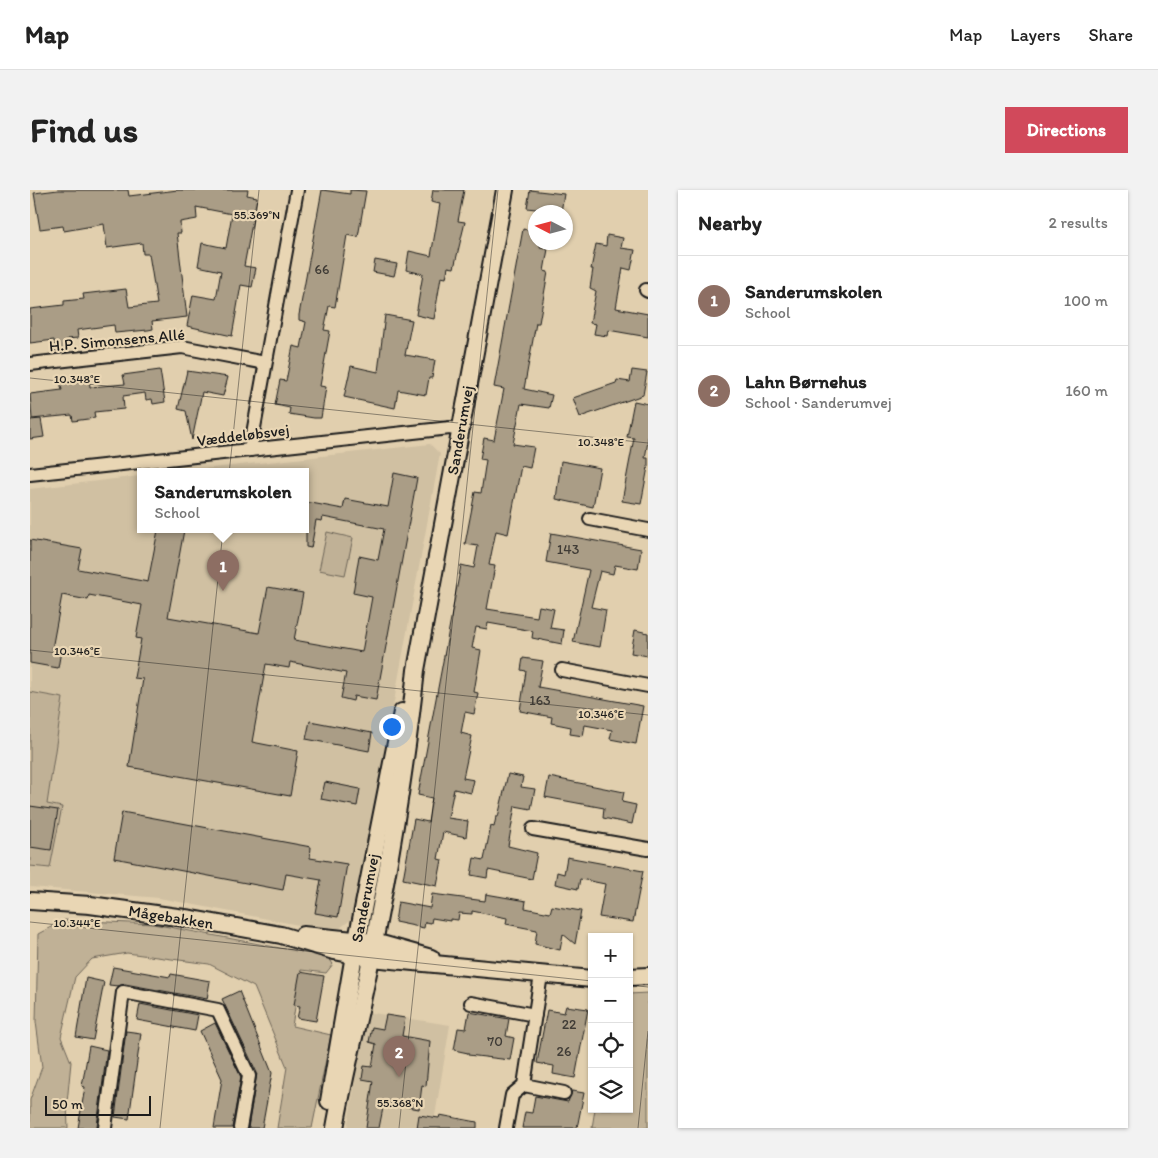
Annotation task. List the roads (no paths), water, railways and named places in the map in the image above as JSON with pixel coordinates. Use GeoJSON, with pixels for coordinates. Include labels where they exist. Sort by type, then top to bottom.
{"type":"FeatureCollection","features":[{"type":"Feature","properties":{"kind":"street"},"geometry":{"type":"LineString","coordinates":[[250,450],[297,190]]}},
{"type":"Feature","properties":{"kind":"street","name":"Sanderumvej"},"geometry":{"type":"LineString","coordinates":[[335,1128],[352,1038],[372,950],[408,745],[416,670],[505,190]]}},
{"type":"Feature","properties":{"kind":"street","name":"H.P. Simonsens Allé"},"geometry":{"type":"LineString","coordinates":[[30,364],[182,347],[265,363]]}},
{"type":"Feature","properties":{"kind":"street","name":"Væddeløbsvej"},"geometry":{"type":"LineString","coordinates":[[30,474],[450,428],[460,430]]}},
{"type":"Feature","properties":{"kind":"street"},"geometry":{"type":"LineString","coordinates":[[590,519],[648,530]]}},
{"type":"Feature","properties":{"kind":"street","name":"Sanderumvej"},"geometry":{"type":"LineString","coordinates":[[324,1128],[356,947],[402,713],[416,670]]}},
{"type":"Feature","properties":{"kind":"street"},"geometry":{"type":"LineString","coordinates":[[562,670],[648,686]]}},
{"type":"Feature","properties":{"kind":"street"},"geometry":{"type":"LineString","coordinates":[[533,829],[648,849]]}},
{"type":"Feature","properties":{"kind":"street","name":"Mågebakken"},"geometry":{"type":"LineString","coordinates":[[30,901],[90,905],[192,919],[281,936],[356,947],[463,968],[588,979]]}},
{"type":"Feature","properties":{"kind":"street"},"geometry":{"type":"LineString","coordinates":[[506,1128],[512,1095],[524,1085],[541,976]]}},
{"type":"Feature","properties":{"kind":"street"},"geometry":{"type":"LineString","coordinates":[[633,977],[648,976]]}},
{"type":"Feature","properties":{"kind":"street"},"geometry":{"type":"LineString","coordinates":[[105,1128],[123,992],[218,1010],[249,1076],[240,1128]]}},
{"type":"Feature","properties":{"kind":"street"},"geometry":{"type":"LineString","coordinates":[[471,1003],[535,1015]]}},
{"type":"Feature","properties":{"kind":"street"},"geometry":{"type":"LineString","coordinates":[[524,1085],[564,1093]]}},
{"type":"Feature","properties":{"kind":"place","name":"Sanderumskolen"},"geometry":{"type":"Point","coordinates":[223,591]}},
{"type":"Feature","properties":{"kind":"place","name":"Lahn Børnehus"},"geometry":{"type":"Point","coordinates":[399,1077]}}]}
